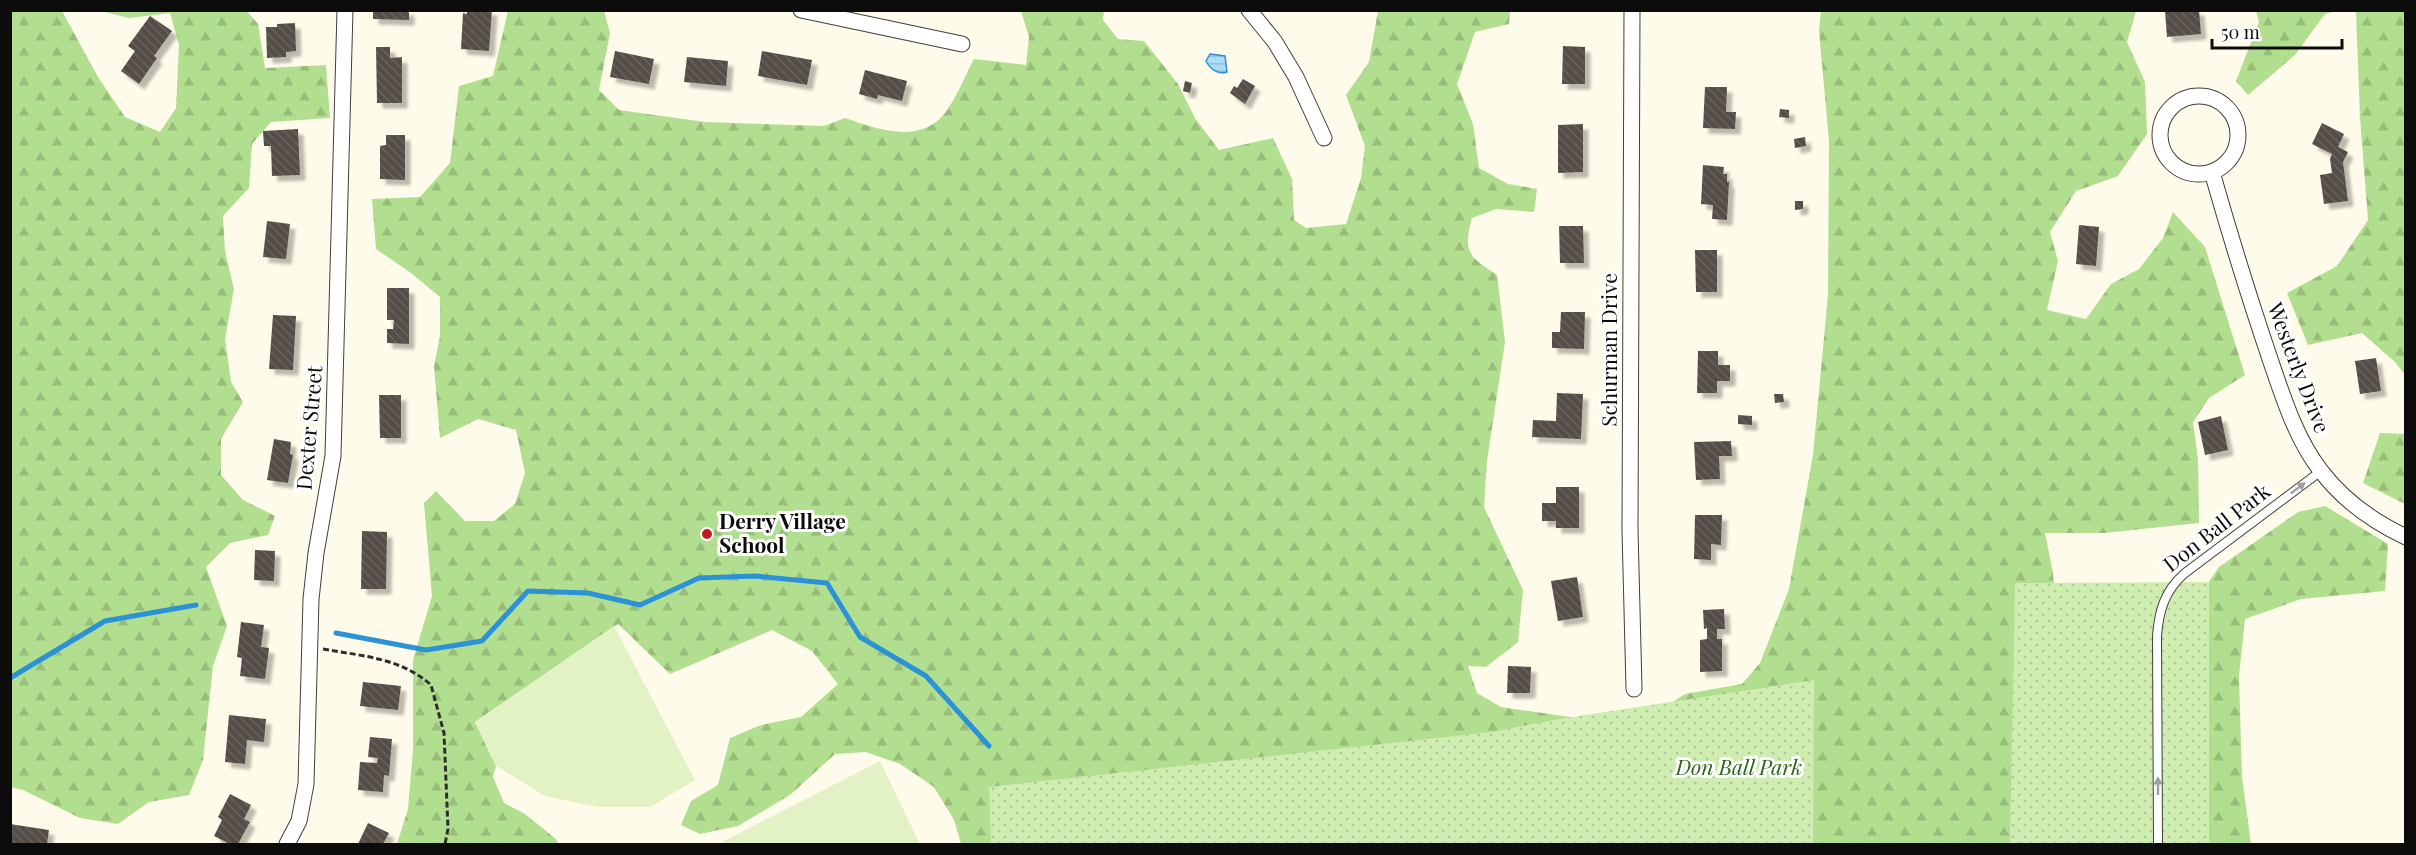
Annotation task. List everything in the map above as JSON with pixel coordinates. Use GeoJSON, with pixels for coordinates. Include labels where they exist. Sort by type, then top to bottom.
{"type":"FeatureCollection","features":[{"type":"Feature","properties":{"kind":"street","name":"Dexter Street"},"geometry":{"type":"LineString","coordinates":[[287,844],[299,821],[306,784],[311,599],[316,553],[333,456],[345,10]]}},
{"type":"Feature","properties":{"kind":"street"},"geometry":{"type":"LineString","coordinates":[[801,10],[962,44]]}},
{"type":"Feature","properties":{"kind":"street"},"geometry":{"type":"LineString","coordinates":[[1249,10],[1275,42],[1296,77],[1324,138]]}},
{"type":"Feature","properties":{"kind":"street","name":"Schurman Drive"},"geometry":{"type":"LineString","coordinates":[[1632,10],[1630,530],[1634,689]]}},
{"type":"Feature","properties":{"kind":"street"},"geometry":{"type":"LineString","coordinates":[[2191,96],[2208,96],[2224,104],[2237,125],[2236,150],[2226,164],[2212,172],[2196,175],[2180,170],[2168,160],[2161,145],[2160,129],[2165,114],[2176,103],[2191,96]]}},
{"type":"Feature","properties":{"kind":"street","name":"Westerly Drive"},"geometry":{"type":"LineString","coordinates":[[2212,172],[2245,285],[2278,383],[2300,437],[2321,471],[2367,517],[2406,537]]}},
{"type":"Feature","properties":{"kind":"lane","name":"Don Ball Park"},"geometry":{"type":"LineString","coordinates":[[2158,844],[2157,636],[2160,610],[2164,600],[2175,582],[2185,573],[2321,471]]}},
{"type":"Feature","properties":{"kind":"path"},"geometry":{"type":"LineString","coordinates":[[311,647],[404,666],[431,685],[444,733],[448,829],[445,844]]}},
{"type":"Feature","properties":{"kind":"green space"},"geometry":{"type":"Polygon","coordinates":[[[1104,10],[1103,20],[1118,39],[1144,41],[1178,84],[1195,118],[1219,150],[1273,138],[1292,179],[1294,220],[1306,228],[1346,224],[1361,178],[1365,146],[1346,95],[1369,62],[1378,11],[1510,11],[1509,24],[1475,32],[1457,84],[1473,124],[1479,168],[1508,184],[1537,189],[1534,212],[1496,209],[1472,218],[1468,239],[1468,246],[1474,258],[1497,275],[1505,342],[1487,461],[1484,507],[1523,590],[1518,642],[1486,667],[1468,666],[1477,693],[1501,707],[1597,721],[1652,715],[1685,694],[1742,684],[1760,663],[1789,589],[1813,455],[1828,295],[1829,141],[1819,31],[1821,11],[2136,11],[2127,42],[2145,82],[2147,134],[2118,176],[2076,191],[2050,232],[2058,261],[2047,310],[2086,319],[2111,284],[2139,269],[2163,238],[2173,212],[2205,247],[2245,375],[2209,398],[2193,422],[2198,460],[2199,523],[2104,533],[2045,533],[2053,573],[2056,612],[2116,844],[961,844],[954,820],[934,787],[900,764],[866,752],[835,754],[790,795],[738,826],[700,834],[681,825],[691,801],[718,785],[730,738],[761,725],[801,717],[838,684],[812,651],[772,630],[670,674],[618,624],[475,722],[496,766],[493,777],[504,803],[525,814],[556,839],[558,844],[397,844],[408,809],[413,749],[413,660],[432,596],[424,503],[436,491],[465,521],[494,521],[515,504],[525,473],[516,430],[478,419],[440,438],[434,366],[440,336],[440,297],[376,249],[372,199],[420,197],[450,163],[459,86],[493,76],[508,11],[604,11],[610,33],[599,90],[619,110],[705,122],[824,126],[845,118],[884,130],[911,132],[935,123],[945,113],[974,59],[1026,65],[1029,37],[1021,11],[1104,10]]]}},
{"type":"Feature","properties":{"kind":"green space"},"geometry":{"type":"Polygon","coordinates":[[[10,11],[62,11],[98,77],[125,117],[160,132],[176,108],[179,45],[170,13],[129,18],[101,11],[247,11],[258,24],[265,68],[326,65],[330,118],[271,122],[252,144],[249,188],[223,216],[225,251],[234,289],[225,339],[231,382],[243,402],[221,439],[221,475],[243,500],[275,516],[268,535],[230,543],[206,567],[227,626],[213,666],[203,760],[189,795],[149,802],[118,824],[80,818],[23,790],[11,787],[10,11]]]}},
{"type":"Feature","properties":{"kind":"green space"},"geometry":{"type":"Polygon","coordinates":[[[2256,11],[2336,11],[2325,14],[2295,55],[2248,95],[2236,81],[2259,22],[2256,11]]]}},
{"type":"Feature","properties":{"kind":"green space"},"geometry":{"type":"Polygon","coordinates":[[[2356,11],[2405,11],[2405,375],[2395,362],[2362,333],[2308,345],[2287,293],[2337,266],[2368,220],[2360,118],[2356,11]]]}},
{"type":"Feature","properties":{"kind":"green space"},"geometry":{"type":"Polygon","coordinates":[[[2380,433],[2405,434],[2405,504],[2363,483],[2380,433]]]}},
{"type":"Feature","properties":{"kind":"green space"},"geometry":{"type":"Polygon","coordinates":[[[2325,506],[2388,544],[2385,591],[2301,599],[2245,619],[2239,676],[2242,777],[2251,844],[2194,844],[2186,615],[2219,567],[2298,512],[2325,506]]]}},
{"type":"Feature","properties":{"kind":"green space"},"geometry":{"type":"Polygon","coordinates":[[[2209,582],[2209,844],[2010,844],[2015,583],[2209,582]]]}},
{"type":"Feature","properties":{"kind":"green space"},"geometry":{"type":"Polygon","coordinates":[[[614,626],[695,780],[650,807],[598,807],[545,796],[496,766],[475,722],[614,626]]]}},
{"type":"Feature","properties":{"kind":"green space","name":"Don Ball Park"},"geometry":{"type":"Polygon","coordinates":[[[1814,680],[1813,844],[991,844],[989,787],[1491,732],[1559,719],[1814,680]]]}},
{"type":"Feature","properties":{"kind":"green space"},"geometry":{"type":"Polygon","coordinates":[[[880,761],[920,844],[726,844],[724,841],[880,761]]]}},
{"type":"Feature","properties":{"kind":"water"},"geometry":{"type":"Polygon","coordinates":[[[1210,54],[1225,56],[1227,72],[1217,72],[1210,67],[1206,61],[1210,54]]]}},
{"type":"Feature","properties":{"kind":"building"},"geometry":{"type":"Polygon","coordinates":[[[373,10],[409,10],[409,20],[373,19],[373,10]]]}},
{"type":"Feature","properties":{"kind":"building"},"geometry":{"type":"Polygon","coordinates":[[[467,10],[492,10],[489,51],[461,49],[463,13],[467,14],[467,10]]]}},
{"type":"Feature","properties":{"kind":"building"},"geometry":{"type":"Polygon","coordinates":[[[2199,10],[2201,34],[2167,37],[2165,11],[2199,10]]]}},
{"type":"Feature","properties":{"kind":"building"},"geometry":{"type":"Polygon","coordinates":[[[150,16],[172,31],[154,56],[157,58],[139,84],[121,71],[135,51],[128,46],[150,16]]]}},
{"type":"Feature","properties":{"kind":"building"},"geometry":{"type":"Polygon","coordinates":[[[295,23],[296,51],[286,52],[286,57],[267,58],[266,27],[295,23]]]}},
{"type":"Feature","properties":{"kind":"building"},"geometry":{"type":"Polygon","coordinates":[[[1563,46],[1585,47],[1585,84],[1562,84],[1563,46]]]}},
{"type":"Feature","properties":{"kind":"building"},"geometry":{"type":"Polygon","coordinates":[[[376,47],[390,47],[390,58],[402,57],[402,103],[377,103],[376,47]]]}},
{"type":"Feature","properties":{"kind":"building"},"geometry":{"type":"Polygon","coordinates":[[[615,51],[654,59],[649,84],[610,77],[615,51]]]}},
{"type":"Feature","properties":{"kind":"building"},"geometry":{"type":"Polygon","coordinates":[[[762,51],[812,60],[807,85],[758,76],[762,51]]]}},
{"type":"Feature","properties":{"kind":"building"},"geometry":{"type":"Polygon","coordinates":[[[687,57],[728,61],[726,86],[684,82],[687,57]]]}},
{"type":"Feature","properties":{"kind":"building"},"geometry":{"type":"Polygon","coordinates":[[[865,70],[907,81],[902,101],[878,95],[877,99],[859,94],[865,70]]]}},
{"type":"Feature","properties":{"kind":"building"},"geometry":{"type":"Polygon","coordinates":[[[1243,79],[1255,86],[1245,104],[1230,93],[1234,86],[1237,88],[1243,79]]]}},
{"type":"Feature","properties":{"kind":"building"},"geometry":{"type":"Polygon","coordinates":[[[1185,81],[1192,83],[1190,93],[1183,91],[1185,81]]]}},
{"type":"Feature","properties":{"kind":"building"},"geometry":{"type":"Polygon","coordinates":[[[1705,87],[1727,87],[1726,112],[1736,112],[1735,129],[1703,128],[1705,87]]]}},
{"type":"Feature","properties":{"kind":"building"},"geometry":{"type":"Polygon","coordinates":[[[1780,109],[1789,110],[1789,118],[1779,117],[1780,109]]]}},
{"type":"Feature","properties":{"kind":"building"},"geometry":{"type":"Polygon","coordinates":[[[2322,123],[2344,134],[2338,147],[2348,152],[2343,162],[2348,201],[2324,204],[2320,175],[2332,173],[2330,159],[2332,154],[2312,144],[2322,123]]]}},
{"type":"Feature","properties":{"kind":"building"},"geometry":{"type":"Polygon","coordinates":[[[1583,124],[1583,172],[1558,173],[1558,125],[1583,124]]]}},
{"type":"Feature","properties":{"kind":"building"},"geometry":{"type":"Polygon","coordinates":[[[298,129],[300,175],[272,176],[271,146],[264,146],[263,131],[298,129]]]}},
{"type":"Feature","properties":{"kind":"building"},"geometry":{"type":"Polygon","coordinates":[[[386,135],[405,135],[405,180],[380,179],[380,146],[386,145],[386,135]]]}},
{"type":"Feature","properties":{"kind":"building"},"geometry":{"type":"Polygon","coordinates":[[[1805,137],[1806,146],[1795,148],[1794,139],[1805,137]]]}},
{"type":"Feature","properties":{"kind":"building"},"geometry":{"type":"Polygon","coordinates":[[[1703,165],[1724,167],[1723,174],[1727,174],[1727,182],[1729,182],[1727,220],[1712,219],[1713,205],[1701,204],[1703,165]]]}},
{"type":"Feature","properties":{"kind":"building"},"geometry":{"type":"Polygon","coordinates":[[[1795,201],[1803,201],[1803,209],[1795,210],[1795,201]]]}},
{"type":"Feature","properties":{"kind":"building"},"geometry":{"type":"Polygon","coordinates":[[[267,221],[290,224],[286,259],[263,257],[267,221]]]}},
{"type":"Feature","properties":{"kind":"building"},"geometry":{"type":"Polygon","coordinates":[[[2079,225],[2099,227],[2096,266],[2076,264],[2079,225]]]}},
{"type":"Feature","properties":{"kind":"building"},"geometry":{"type":"Polygon","coordinates":[[[1559,226],[1583,226],[1584,263],[1560,263],[1559,226]]]}},
{"type":"Feature","properties":{"kind":"building"},"geometry":{"type":"Polygon","coordinates":[[[1695,250],[1717,250],[1717,292],[1696,292],[1695,250]]]}},
{"type":"Feature","properties":{"kind":"building"},"geometry":{"type":"Polygon","coordinates":[[[387,288],[409,288],[409,344],[387,343],[387,329],[393,329],[394,320],[387,320],[387,288]]]}},
{"type":"Feature","properties":{"kind":"building"},"geometry":{"type":"Polygon","coordinates":[[[1561,312],[1585,312],[1584,349],[1552,348],[1552,332],[1560,332],[1561,312]]]}},
{"type":"Feature","properties":{"kind":"building"},"geometry":{"type":"Polygon","coordinates":[[[273,315],[296,316],[293,370],[269,369],[273,315]]]}},
{"type":"Feature","properties":{"kind":"building"},"geometry":{"type":"Polygon","coordinates":[[[1698,351],[1718,351],[1718,365],[1730,365],[1730,381],[1717,381],[1717,393],[1697,393],[1698,351]]]}},
{"type":"Feature","properties":{"kind":"building"},"geometry":{"type":"Polygon","coordinates":[[[2376,358],[2381,391],[2360,394],[2355,361],[2376,358]]]}},
{"type":"Feature","properties":{"kind":"building"},"geometry":{"type":"Polygon","coordinates":[[[1557,393],[1583,394],[1581,439],[1532,437],[1533,420],[1556,421],[1557,393]]]}},
{"type":"Feature","properties":{"kind":"building"},"geometry":{"type":"Polygon","coordinates":[[[1774,394],[1783,394],[1784,402],[1775,403],[1774,394]]]}},
{"type":"Feature","properties":{"kind":"building"},"geometry":{"type":"Polygon","coordinates":[[[379,395],[401,395],[401,438],[380,438],[379,395]]]}},
{"type":"Feature","properties":{"kind":"building"},"geometry":{"type":"Polygon","coordinates":[[[1738,415],[1752,416],[1752,425],[1738,424],[1738,415]]]}},
{"type":"Feature","properties":{"kind":"building"},"geometry":{"type":"Polygon","coordinates":[[[2221,416],[2228,450],[2205,455],[2198,422],[2221,416]]]}},
{"type":"Feature","properties":{"kind":"building"},"geometry":{"type":"Polygon","coordinates":[[[274,439],[291,442],[290,454],[293,455],[288,483],[267,480],[274,439]]]}},
{"type":"Feature","properties":{"kind":"building"},"geometry":{"type":"Polygon","coordinates":[[[1731,441],[1732,456],[1719,456],[1720,479],[1696,480],[1694,442],[1731,441]]]}},
{"type":"Feature","properties":{"kind":"building"},"geometry":{"type":"Polygon","coordinates":[[[1556,487],[1579,487],[1579,528],[1556,528],[1556,521],[1542,521],[1542,503],[1556,503],[1556,487]]]}},
{"type":"Feature","properties":{"kind":"building"},"geometry":{"type":"Polygon","coordinates":[[[1695,515],[1722,515],[1721,545],[1711,544],[1711,560],[1694,559],[1695,515]]]}},
{"type":"Feature","properties":{"kind":"building"},"geometry":{"type":"Polygon","coordinates":[[[362,531],[387,532],[386,589],[361,589],[362,531]]]}},
{"type":"Feature","properties":{"kind":"building"},"geometry":{"type":"Polygon","coordinates":[[[255,550],[275,551],[274,581],[254,580],[255,550]]]}},
{"type":"Feature","properties":{"kind":"building"},"geometry":{"type":"Polygon","coordinates":[[[1577,577],[1583,617],[1558,621],[1551,581],[1577,577]]]}},
{"type":"Feature","properties":{"kind":"building"},"geometry":{"type":"Polygon","coordinates":[[[1724,609],[1725,629],[1717,629],[1717,639],[1722,639],[1722,671],[1700,672],[1700,640],[1707,639],[1703,610],[1724,609]]]}},
{"type":"Feature","properties":{"kind":"building"},"geometry":{"type":"Polygon","coordinates":[[[241,622],[264,625],[261,647],[269,648],[265,679],[240,676],[242,658],[237,657],[241,622]]]}},
{"type":"Feature","properties":{"kind":"building"},"geometry":{"type":"Polygon","coordinates":[[[1508,666],[1531,667],[1530,693],[1507,693],[1508,666]]]}},
{"type":"Feature","properties":{"kind":"building"},"geometry":{"type":"Polygon","coordinates":[[[363,682],[401,686],[398,710],[360,706],[363,682]]]}},
{"type":"Feature","properties":{"kind":"building"},"geometry":{"type":"Polygon","coordinates":[[[229,715],[266,719],[264,742],[247,740],[245,764],[225,762],[229,715]]]}},
{"type":"Feature","properties":{"kind":"building"},"geometry":{"type":"Polygon","coordinates":[[[370,737],[392,739],[389,776],[384,775],[383,792],[358,790],[360,762],[377,763],[378,758],[368,757],[370,737]]]}},
{"type":"Feature","properties":{"kind":"building"},"geometry":{"type":"Polygon","coordinates":[[[230,794],[251,805],[244,819],[250,822],[238,844],[230,844],[214,836],[222,820],[218,817],[230,794]]]}},
{"type":"Feature","properties":{"kind":"building"},"geometry":{"type":"Polygon","coordinates":[[[368,823],[389,833],[383,844],[358,844],[368,823]]]}},
{"type":"Feature","properties":{"kind":"building"},"geometry":{"type":"Polygon","coordinates":[[[10,824],[49,830],[47,844],[10,844],[10,824]]]}},
{"type":"Feature","properties":{"kind":"waterway"},"geometry":{"type":"LineString","coordinates":[[336,633],[426,650],[482,641],[528,591],[588,593],[640,605],[699,578],[755,576],[827,583],[860,637],[926,676],[989,746]]}},
{"type":"Feature","properties":{"kind":"waterway"},"geometry":{"type":"LineString","coordinates":[[10,678],[105,621],[196,605]]}},
{"type":"Feature","properties":{"kind":"place","name":"Derry Village School"},"geometry":{"type":"Point","coordinates":[707,534]}}]}
